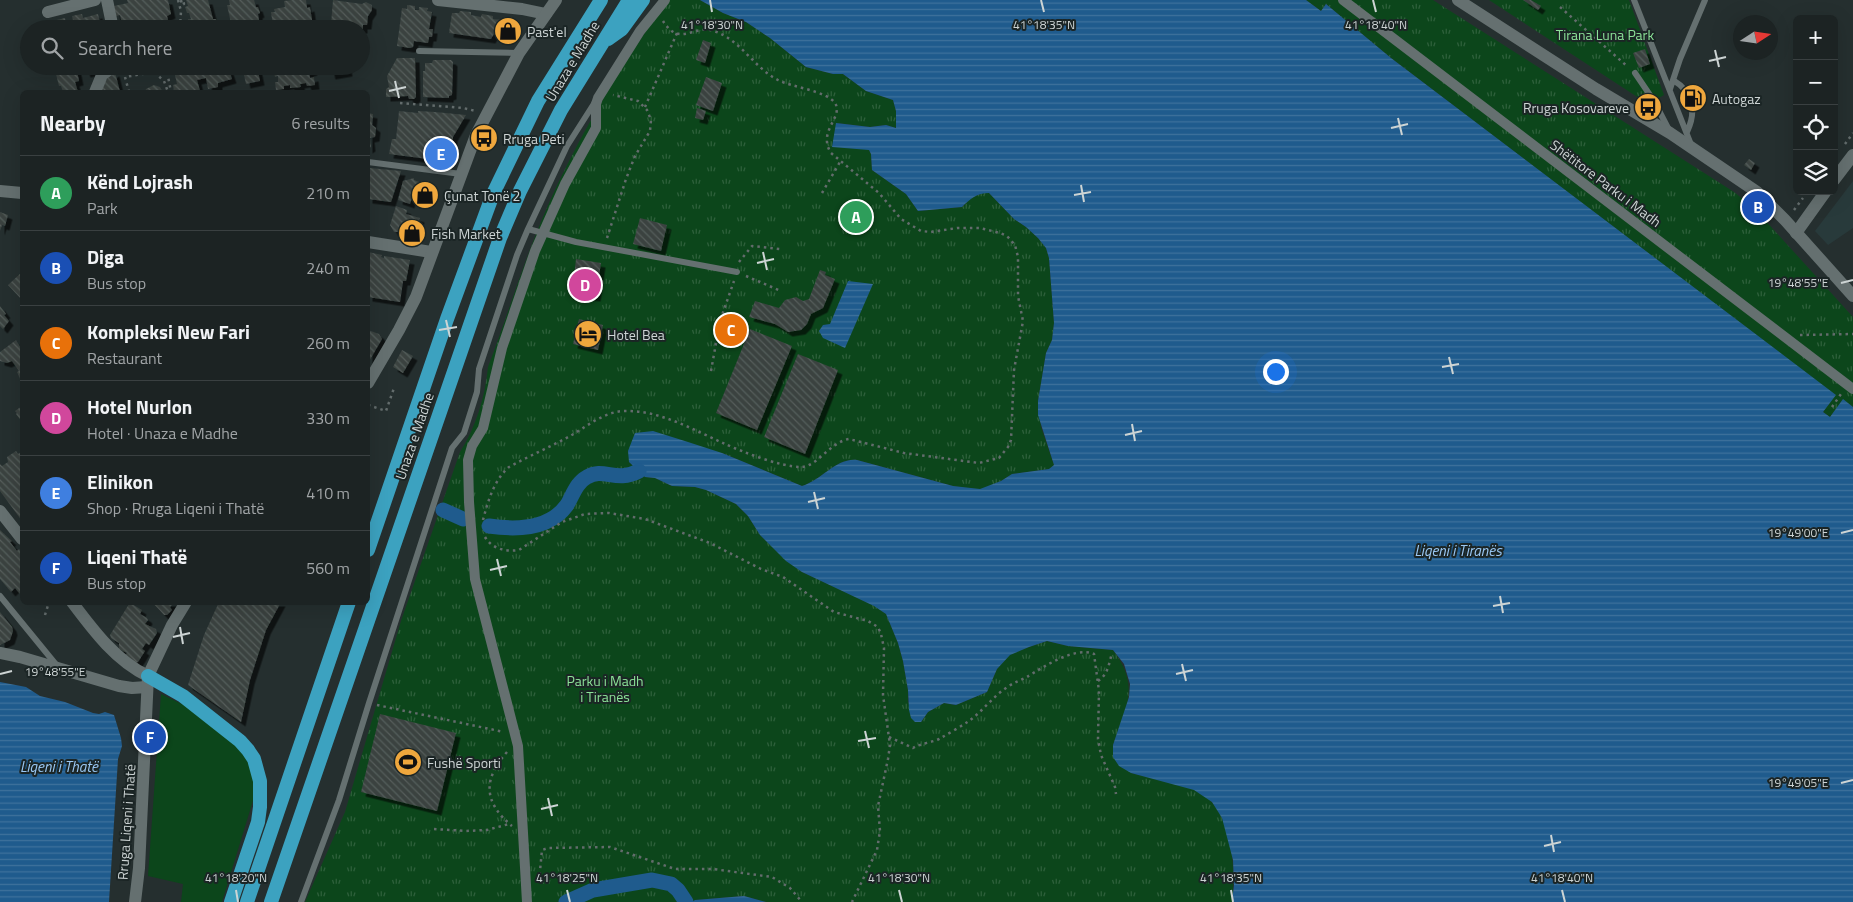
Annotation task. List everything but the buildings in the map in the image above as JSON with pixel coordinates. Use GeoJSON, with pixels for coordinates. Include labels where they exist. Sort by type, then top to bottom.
{"type":"FeatureCollection","features":[{"type":"Feature","properties":{"kind":"highway","name":"Unaza e Madhe"},"geometry":{"type":"LineString","coordinates":[[271,902],[500,238],[541,147],[561,110],[629,0]]}},
{"type":"Feature","properties":{"kind":"highway"},"geometry":{"type":"LineString","coordinates":[[601,44],[622,29],[643,0]]}},
{"type":"Feature","properties":{"kind":"highway","name":"Unaza e Madhe"},"geometry":{"type":"LineString","coordinates":[[370,544],[447,319],[493,194],[538,101],[598,3]]}},
{"type":"Feature","properties":{"kind":"highway"},"geometry":{"type":"LineString","coordinates":[[247,902],[349,605]]}},
{"type":"Feature","properties":{"kind":"highway"},"geometry":{"type":"LineString","coordinates":[[148,681],[183,696],[240,741],[248,750],[255,764],[260,781],[258,822],[231,902]]}},
{"type":"Feature","properties":{"kind":"street"},"geometry":{"type":"LineString","coordinates":[[48,12],[95,0]]}},
{"type":"Feature","properties":{"kind":"street"},"geometry":{"type":"LineString","coordinates":[[107,0],[111,20]]}},
{"type":"Feature","properties":{"kind":"street"},"geometry":{"type":"LineString","coordinates":[[438,0],[522,9],[546,14]]}},
{"type":"Feature","properties":{"kind":"street"},"geometry":{"type":"LineString","coordinates":[[370,380],[399,330],[416,296],[476,135],[519,53],[556,0]]}},
{"type":"Feature","properties":{"kind":"street"},"geometry":{"type":"LineString","coordinates":[[527,902],[516,738],[475,579],[468,493],[468,460],[472,446],[482,428],[502,348],[535,251],[565,184],[596,128],[596,104],[598,98],[640,31],[665,0]]}},
{"type":"Feature","properties":{"kind":"street","name":"Shëtitore Parku i Madh"},"geometry":{"type":"LineString","coordinates":[[1343,0],[1851,387]]}},
{"type":"Feature","properties":{"kind":"street"},"geometry":{"type":"LineString","coordinates":[[1458,0],[1596,89],[1670,133],[1757,192],[1785,220],[1853,296]]}},
{"type":"Feature","properties":{"kind":"street"},"geometry":{"type":"LineString","coordinates":[[96,90],[102,75]]}},
{"type":"Feature","properties":{"kind":"street"},"geometry":{"type":"LineString","coordinates":[[1838,175],[1853,155]]}},
{"type":"Feature","properties":{"kind":"street"},"geometry":{"type":"LineString","coordinates":[[0,191],[20,193]]}},
{"type":"Feature","properties":{"kind":"street"},"geometry":{"type":"LineString","coordinates":[[1796,233],[1823,195]]}},
{"type":"Feature","properties":{"kind":"street"},"geometry":{"type":"LineString","coordinates":[[370,242],[432,252]]}},
{"type":"Feature","properties":{"kind":"street"},"geometry":{"type":"LineString","coordinates":[[0,510],[20,536]]}},
{"type":"Feature","properties":{"kind":"street"},"geometry":{"type":"LineString","coordinates":[[0,653],[120,686],[132,688],[148,681],[112,650],[74,605]]}},
{"type":"Feature","properties":{"kind":"street","name":"Rruga Liqeni i Thatë"},"geometry":{"type":"LineString","coordinates":[[135,902],[148,681],[172,625],[184,605]]}},
{"type":"Feature","properties":{"kind":"lane"},"geometry":{"type":"LineString","coordinates":[[1634,0],[1693,148]]}},
{"type":"Feature","properties":{"kind":"lane"},"geometry":{"type":"LineString","coordinates":[[1670,89],[1680,59],[1705,0]]}},
{"type":"Feature","properties":{"kind":"lane"},"geometry":{"type":"LineString","coordinates":[[419,51],[519,53]]}},
{"type":"Feature","properties":{"kind":"lane"},"geometry":{"type":"LineString","coordinates":[[1635,73],[1654,101],[1670,133]]}},
{"type":"Feature","properties":{"kind":"lane"},"geometry":{"type":"LineString","coordinates":[[1673,80],[1683,86],[1694,110],[1687,132]]}},
{"type":"Feature","properties":{"kind":"lane"},"geometry":{"type":"LineString","coordinates":[[301,902],[339,800],[452,448],[464,433],[477,392],[479,369],[517,255],[567,146],[598,98]]}},
{"type":"Feature","properties":{"kind":"lane"},"geometry":{"type":"LineString","coordinates":[[370,162],[461,174]]}},
{"type":"Feature","properties":{"kind":"lane"},"geometry":{"type":"LineString","coordinates":[[528,229],[605,247],[734,272]]}},
{"type":"Feature","properties":{"kind":"lane"},"geometry":{"type":"LineString","coordinates":[[0,596],[60,670]]}},
{"type":"Feature","properties":{"kind":"lane"},"geometry":{"type":"LineString","coordinates":[[339,800],[347,803]]}},
{"type":"Feature","properties":{"kind":"path"},"geometry":{"type":"LineString","coordinates":[[180,20],[181,0]]}},
{"type":"Feature","properties":{"kind":"path"},"geometry":{"type":"LineString","coordinates":[[1560,7],[1635,73]]}},
{"type":"Feature","properties":{"kind":"path"},"geometry":{"type":"LineString","coordinates":[[482,524],[495,485],[509,467],[598,420],[618,412],[632,411],[662,418],[736,449],[794,467],[804,467],[833,446],[849,439],[904,453],[979,463],[993,461],[1004,454],[1011,440],[1014,370],[1023,322],[1018,296],[1018,257],[1015,245],[1007,236],[980,228],[957,228],[931,232],[921,231],[901,219],[879,194],[840,162],[828,148],[826,140],[828,130],[836,114],[836,104],[833,100],[778,80],[737,44],[716,32],[698,30],[689,34],[677,33],[669,29],[656,12]]}},
{"type":"Feature","properties":{"kind":"path"},"geometry":{"type":"LineString","coordinates":[[645,107],[677,33]]}},
{"type":"Feature","properties":{"kind":"path"},"geometry":{"type":"LineString","coordinates":[[128,90],[125,77],[137,75]]}},
{"type":"Feature","properties":{"kind":"path"},"geometry":{"type":"LineString","coordinates":[[157,75],[164,81],[168,90]]}},
{"type":"Feature","properties":{"kind":"path"},"geometry":{"type":"LineString","coordinates":[[167,75],[169,90]]}},
{"type":"Feature","properties":{"kind":"path"},"geometry":{"type":"LineString","coordinates":[[605,247],[626,179],[635,156],[650,131],[651,120],[645,107],[638,101],[620,98]]}},
{"type":"Feature","properties":{"kind":"path"},"geometry":{"type":"LineString","coordinates":[[400,103],[463,108],[480,112]]}},
{"type":"Feature","properties":{"kind":"path"},"geometry":{"type":"LineString","coordinates":[[822,193],[840,162]]}},
{"type":"Feature","properties":{"kind":"path"},"geometry":{"type":"LineString","coordinates":[[1785,220],[1805,195]]}},
{"type":"Feature","properties":{"kind":"path"},"geometry":{"type":"LineString","coordinates":[[710,371],[720,321],[734,272],[752,246],[780,249]]}},
{"type":"Feature","properties":{"kind":"path"},"geometry":{"type":"LineString","coordinates":[[734,272],[781,291]]}},
{"type":"Feature","properties":{"kind":"path"},"geometry":{"type":"LineString","coordinates":[[1803,334],[1853,334]]}},
{"type":"Feature","properties":{"kind":"path"},"geometry":{"type":"LineString","coordinates":[[1832,407],[1851,387]]}},
{"type":"Feature","properties":{"kind":"path"},"geometry":{"type":"LineString","coordinates":[[370,406],[386,411],[394,388]]}},
{"type":"Feature","properties":{"kind":"path"},"geometry":{"type":"LineString","coordinates":[[484,534],[485,539],[498,548],[513,551],[519,550],[562,522],[572,518],[598,513],[622,514],[658,522],[710,543],[762,569],[783,577],[834,612],[868,621],[878,627],[882,634],[884,648],[883,695],[889,737],[888,759],[878,806],[880,832],[877,850],[852,902]]}},
{"type":"Feature","properties":{"kind":"path"},"geometry":{"type":"LineString","coordinates":[[45,614],[48,605]]}},
{"type":"Feature","properties":{"kind":"path"},"geometry":{"type":"LineString","coordinates":[[889,737],[914,748],[923,743],[938,739],[971,720],[1010,685],[1040,668],[1082,652],[1090,652],[1096,656],[1098,739],[1101,755],[1116,794]]}},
{"type":"Feature","properties":{"kind":"path"},"geometry":{"type":"LineString","coordinates":[[1098,681],[1107,672],[1112,653]]}},
{"type":"Feature","properties":{"kind":"path"},"geometry":{"type":"LineString","coordinates":[[369,702],[418,716],[516,738],[492,771],[489,783],[491,800],[495,809],[509,824],[523,834]]}},
{"type":"Feature","properties":{"kind":"path"},"geometry":{"type":"LineString","coordinates":[[434,829],[466,832],[487,830],[509,824]]}},
{"type":"Feature","properties":{"kind":"path"},"geometry":{"type":"LineString","coordinates":[[539,890],[542,850],[548,848],[610,847],[676,869],[713,869],[772,876],[790,888],[802,902]]}},
{"type":"Feature","properties":{"kind":"shaded area"},"geometry":{"type":"Polygon","coordinates":[[[1853,181],[1853,228],[1828,245],[1815,231],[1853,181]]]}},
{"type":"Feature","properties":{"kind":"green space","name":"Parku i Madh i Tiranës"},"geometry":{"type":"Polygon","coordinates":[[[668,0],[700,0],[723,13],[746,22],[770,38],[806,67],[833,74],[843,74],[866,91],[893,100],[896,111],[896,128],[886,125],[870,127],[837,123],[869,150],[872,170],[906,194],[918,211],[962,207],[971,198],[982,193],[989,193],[1014,219],[1038,238],[1046,248],[1049,258],[1054,323],[1052,340],[1046,353],[1038,401],[1041,427],[1054,465],[1049,469],[1012,474],[980,490],[953,486],[857,460],[842,462],[802,486],[722,453],[629,462],[645,477],[655,478],[672,486],[695,487],[706,490],[736,504],[748,516],[760,535],[787,561],[802,572],[875,606],[886,614],[903,661],[908,702],[921,722],[928,712],[944,703],[956,705],[987,692],[997,669],[1010,654],[1047,641],[1068,646],[1113,650],[1121,663],[1129,686],[1126,708],[1113,745],[1131,773],[1194,789],[1207,797],[1217,809],[1229,838],[1232,855],[1232,902],[766,902],[744,896],[695,900],[692,902],[305,902],[345,812],[401,621],[460,452],[471,432],[479,411],[488,367],[535,236],[569,161],[584,133],[633,51],[668,0]]]}},
{"type":"Feature","properties":{"kind":"green space"},"geometry":{"type":"Polygon","coordinates":[[[1306,0],[1433,0],[1734,192],[1754,208],[1853,317],[1853,407],[1843,400],[1830,417],[1823,412],[1835,395],[1391,58],[1326,4],[1321,11],[1306,0]]]}},
{"type":"Feature","properties":{"kind":"green space","name":"Tirana Luna Park"},"geometry":{"type":"Polygon","coordinates":[[[1489,0],[1629,0],[1664,95],[1648,104],[1489,0]]]}},
{"type":"Feature","properties":{"kind":"green space"},"geometry":{"type":"Polygon","coordinates":[[[161,694],[192,709],[230,738],[251,764],[255,794],[222,902],[181,902],[183,884],[148,876],[161,694]]]}},
{"type":"Feature","properties":{"kind":"water","name":"Liqeni i Tiranës"},"geometry":{"type":"Polygon","coordinates":[[[700,0],[1306,0],[1321,11],[1326,4],[1391,58],[1836,395],[1823,412],[1830,417],[1843,399],[1853,407],[1853,902],[1232,902],[1234,885],[1233,860],[1222,818],[1212,802],[1194,790],[1131,773],[1119,766],[1113,757],[1113,745],[1129,697],[1130,684],[1124,664],[1113,650],[1068,646],[1047,641],[1029,647],[1010,655],[997,669],[987,692],[956,705],[944,703],[928,712],[921,722],[915,722],[911,718],[909,710],[903,661],[886,614],[874,606],[802,572],[786,561],[760,535],[748,516],[736,504],[706,490],[695,487],[672,486],[655,478],[645,477],[629,462],[628,451],[635,433],[653,431],[722,453],[802,486],[842,462],[849,460],[857,460],[953,486],[980,489],[1001,481],[1012,474],[1049,469],[1054,465],[1038,415],[1038,401],[1046,353],[1052,340],[1054,323],[1049,258],[1046,248],[1038,238],[1014,219],[989,193],[974,197],[962,207],[918,211],[906,194],[872,170],[869,150],[832,147],[836,123],[870,127],[886,125],[896,128],[896,111],[893,100],[866,91],[843,74],[833,74],[806,67],[770,38],[746,22],[723,13],[700,0]]]}},
{"type":"Feature","properties":{"kind":"water"},"geometry":{"type":"Polygon","coordinates":[[[848,281],[873,284],[845,348],[823,338],[819,331],[823,325],[830,324],[848,281]]]}},
{"type":"Feature","properties":{"kind":"water","name":"Liqeni i Thatë"},"geometry":{"type":"Polygon","coordinates":[[[0,682],[26,687],[40,696],[65,702],[93,713],[105,712],[114,715],[122,746],[118,759],[109,902],[0,902],[0,682]]]}},
{"type":"Feature","properties":{"kind":"water"},"geometry":{"type":"Polygon","coordinates":[[[744,896],[766,902],[692,902],[695,900],[744,896]]]}},
{"type":"Feature","properties":{"kind":"waterway"},"geometry":{"type":"LineString","coordinates":[[489,526],[521,528],[542,524],[560,513],[567,505],[577,486],[587,477],[593,474],[624,476],[639,471]]}},
{"type":"Feature","properties":{"kind":"waterway"},"geometry":{"type":"LineString","coordinates":[[443,510],[463,519]]}},
{"type":"Feature","properties":{"kind":"waterway"},"geometry":{"type":"LineString","coordinates":[[566,902],[593,890],[652,880],[671,884],[678,890],[686,902]]}},
{"type":"Feature","properties":{"kind":"place","name":"Past'el"},"geometry":{"type":"Point","coordinates":[508,31]}},
{"type":"Feature","properties":{"kind":"place","name":"Autogaz"},"geometry":{"type":"Point","coordinates":[1693,98]}},
{"type":"Feature","properties":{"kind":"place","name":"Rruga Kosovareve"},"geometry":{"type":"Point","coordinates":[1648,107]}},
{"type":"Feature","properties":{"kind":"place","name":"Rruga Peti"},"geometry":{"type":"Point","coordinates":[484,138]}},
{"type":"Feature","properties":{"kind":"place","name":"Elinikon"},"geometry":{"type":"Point","coordinates":[441,154]}},
{"type":"Feature","properties":{"kind":"place","name":"Çunat Tonë 2"},"geometry":{"type":"Point","coordinates":[425,195]}},
{"type":"Feature","properties":{"kind":"place","name":"Diga"},"geometry":{"type":"Point","coordinates":[1758,207]}},
{"type":"Feature","properties":{"kind":"place","name":"Kënd Lojrash"},"geometry":{"type":"Point","coordinates":[856,217]}},
{"type":"Feature","properties":{"kind":"place","name":"Fish Market"},"geometry":{"type":"Point","coordinates":[412,233]}},
{"type":"Feature","properties":{"kind":"place","name":"Hotel Nurlon"},"geometry":{"type":"Point","coordinates":[585,285]}},
{"type":"Feature","properties":{"kind":"place","name":"Kompleksi New Fari"},"geometry":{"type":"Point","coordinates":[731,330]}},
{"type":"Feature","properties":{"kind":"place","name":"Hotel Bea"},"geometry":{"type":"Point","coordinates":[588,334]}},
{"type":"Feature","properties":{"kind":"place","name":"Liqeni Thatë"},"geometry":{"type":"Point","coordinates":[150,737]}},
{"type":"Feature","properties":{"kind":"place","name":"Fushë Sporti"},"geometry":{"type":"Point","coordinates":[408,762]}}]}
